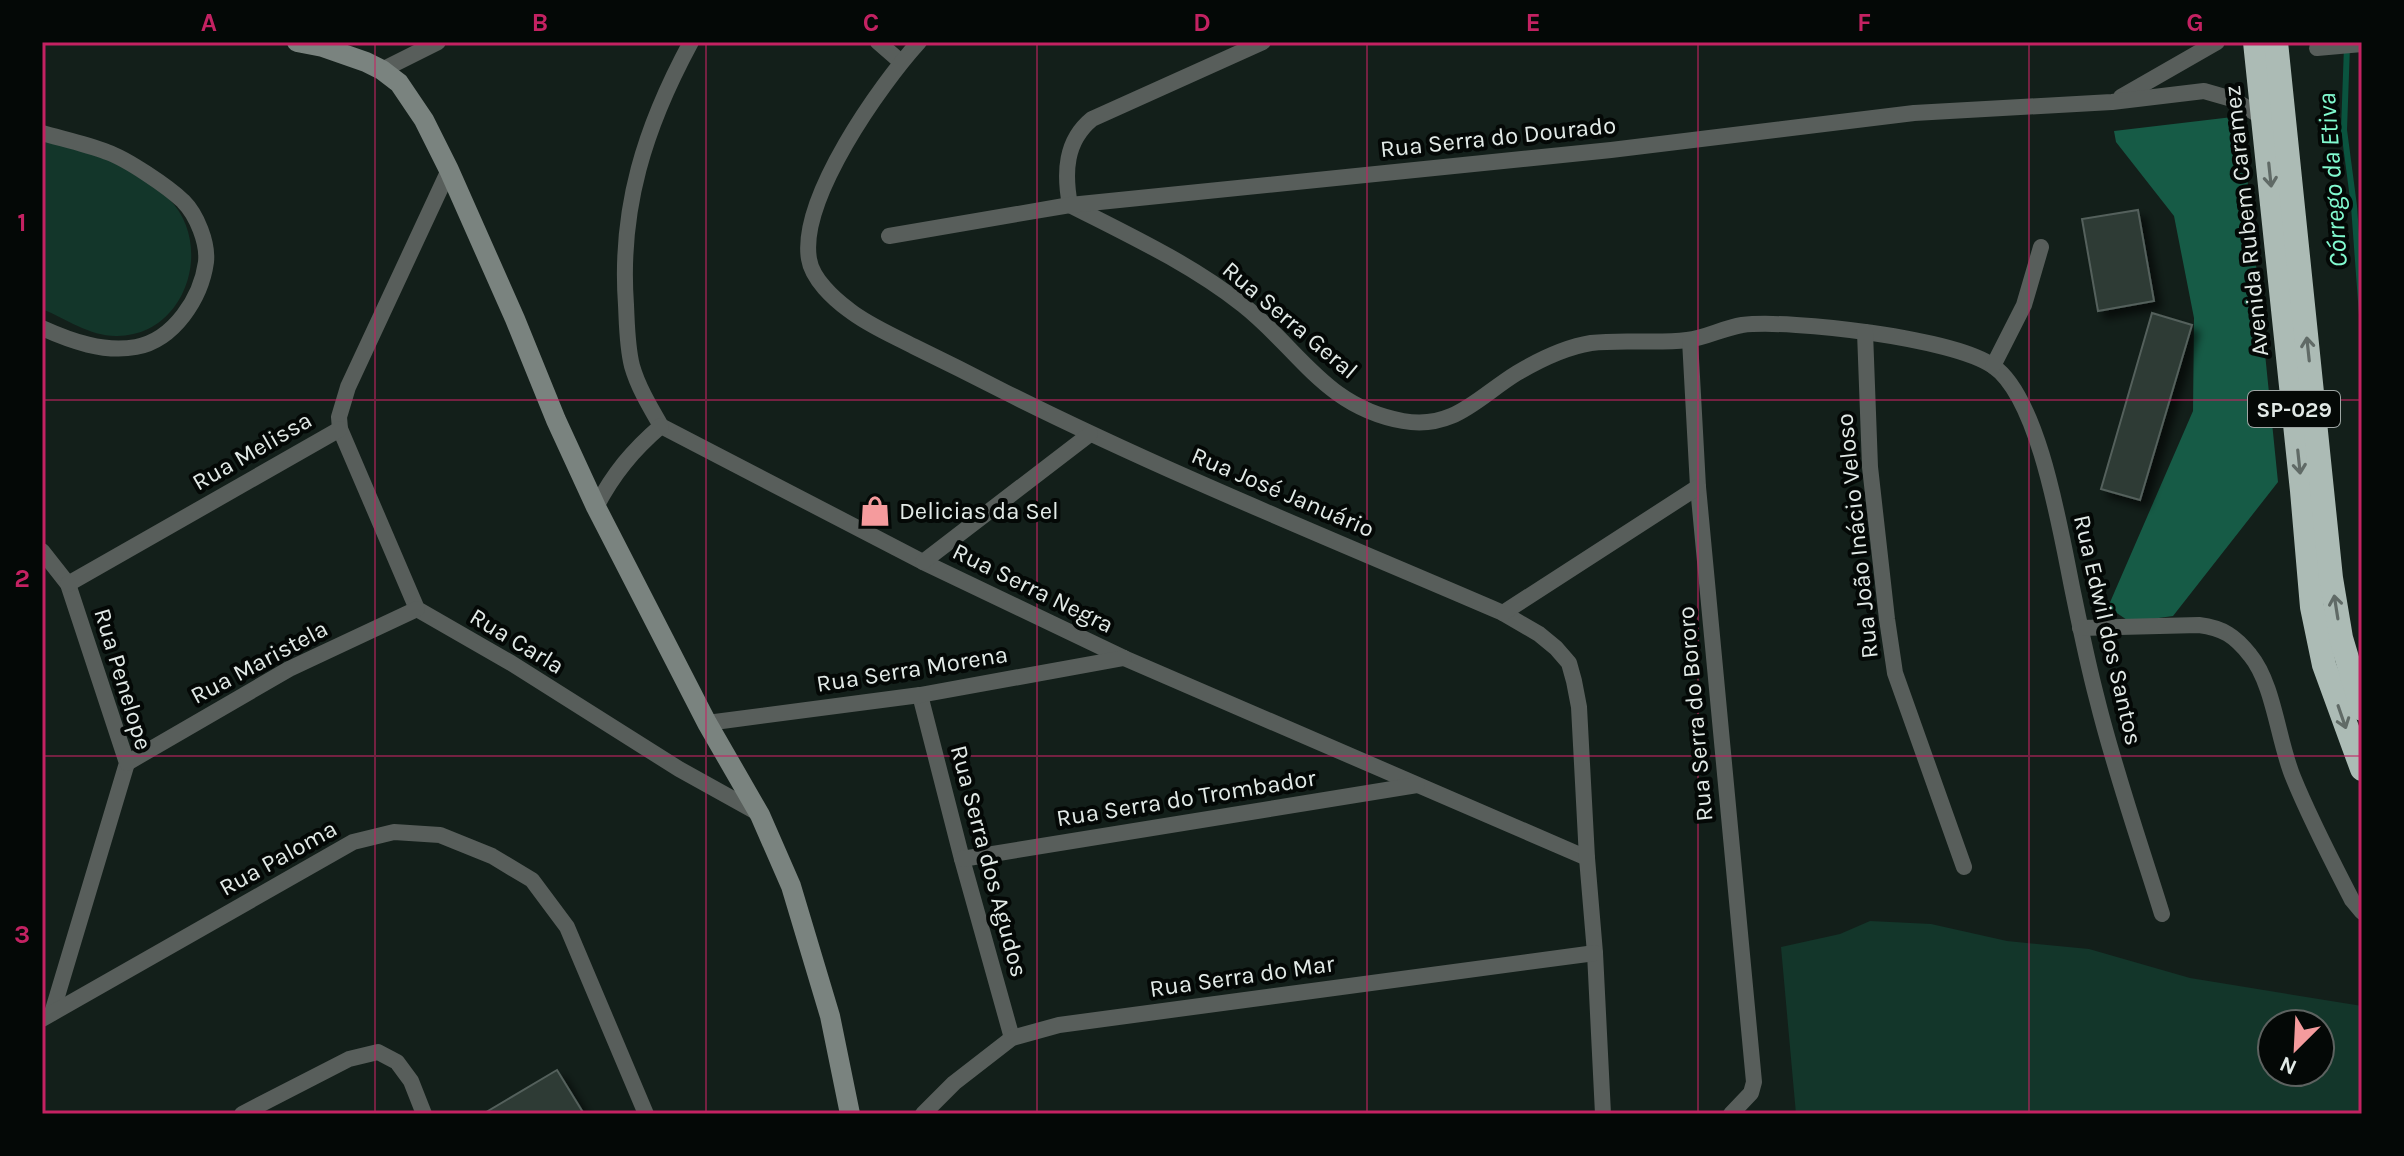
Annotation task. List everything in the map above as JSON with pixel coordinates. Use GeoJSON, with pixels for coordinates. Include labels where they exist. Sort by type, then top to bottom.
{"type":"FeatureCollection","features":[{"type":"Feature","properties":{"kind":"highway","name":"Avenida Rubem Caramez"},"geometry":{"type":"LineString","coordinates":[[2255,42],[2314,621],[2324,665],[2362,769]]}},
{"type":"Feature","properties":{"kind":"highway","name":"Avenida Rubem Caramez"},"geometry":{"type":"LineString","coordinates":[[2276,42],[2331,578],[2341,638],[2362,709]]}},
{"type":"Feature","properties":{"kind":"street"},"geometry":{"type":"LineString","coordinates":[[297,42],[323,44],[382,70],[399,83],[424,120],[449,170],[596,507],[707,723],[760,815],[791,886],[830,1016],[850,1114]]}},
{"type":"Feature","properties":{"kind":"street"},"geometry":{"type":"LineString","coordinates":[[382,70],[438,42]]}},
{"type":"Feature","properties":{"kind":"street"},"geometry":{"type":"LineString","coordinates":[[596,507],[621,465],[638,445],[661,426],[632,366],[623,268],[630,203],[643,148],[658,109],[691,42]]}},
{"type":"Feature","properties":{"kind":"street"},"geometry":{"type":"LineString","coordinates":[[878,42],[901,62]]}},
{"type":"Feature","properties":{"kind":"street","name":"Rua José Januário"},"geometry":{"type":"LineString","coordinates":[[919,42],[901,62],[852,135],[834,164],[818,201],[810,236],[809,260],[831,295],[863,319],[1090,434],[1503,613],[1539,634],[1569,663],[1579,707],[1603,1114]]}},
{"type":"Feature","properties":{"kind":"street"},"geometry":{"type":"LineString","coordinates":[[1070,205],[1066,169],[1074,139],[1083,126],[1092,119],[1263,42]]}},
{"type":"Feature","properties":{"kind":"street","name":"Rua Serra do Dourado"},"geometry":{"type":"LineString","coordinates":[[2112,102],[2217,42]]}},
{"type":"Feature","properties":{"kind":"street"},"geometry":{"type":"LineString","coordinates":[[2324,47],[2362,44]]}},
{"type":"Feature","properties":{"kind":"street"},"geometry":{"type":"LineString","coordinates":[[2178,64],[2187,92]]}},
{"type":"Feature","properties":{"kind":"street","name":"Rua Serra do Dourado"},"geometry":{"type":"LineString","coordinates":[[889,236],[1070,205],[1595,151],[1914,113],[2112,102],[2187,92],[2217,93],[2264,118]]}},
{"type":"Feature","properties":{"kind":"street"},"geometry":{"type":"LineString","coordinates":[[42,133],[110,153],[160,183],[185,203],[202,233],[206,261],[197,291],[183,317],[160,337],[138,347],[110,348],[69,340],[42,328]]}},
{"type":"Feature","properties":{"kind":"street","name":"Rua Melissa"},"geometry":{"type":"LineString","coordinates":[[68,584],[340,429],[339,417],[348,387],[449,170]]}},
{"type":"Feature","properties":{"kind":"street","name":"Rua Serra Geral"},"geometry":{"type":"LineString","coordinates":[[1070,205],[1209,280],[1246,307],[1312,374],[1338,395],[1399,421],[1429,422],[1457,415],[1516,374],[1547,357],[1590,343],[1690,340],[1741,325],[1809,326],[1865,332],[1948,348],[1993,366]]}},
{"type":"Feature","properties":{"kind":"street"},"geometry":{"type":"LineString","coordinates":[[1993,366],[2024,305],[2041,247]]}},
{"type":"Feature","properties":{"kind":"street","name":"Rua João Inácio Veloso"},"geometry":{"type":"LineString","coordinates":[[1865,332],[1870,467],[1895,673],[1964,867]]}},
{"type":"Feature","properties":{"kind":"street","name":"Rua Serra do Bororo"},"geometry":{"type":"LineString","coordinates":[[1690,340],[1698,487],[1754,1082],[1751,1093],[1731,1114]]}},
{"type":"Feature","properties":{"kind":"street","name":"Rua Edwil dos Santos"},"geometry":{"type":"LineString","coordinates":[[1993,366],[2007,379],[2020,399],[2046,467],[2080,628],[2114,763],[2162,914]]}},
{"type":"Feature","properties":{"kind":"street","name":"Rua Serra Negra"},"geometry":{"type":"LineString","coordinates":[[661,426],[923,562],[1124,658],[1587,858]]}},
{"type":"Feature","properties":{"kind":"street"},"geometry":{"type":"LineString","coordinates":[[340,429],[417,609]]}},
{"type":"Feature","properties":{"kind":"street"},"geometry":{"type":"LineString","coordinates":[[923,562],[1090,434]]}},
{"type":"Feature","properties":{"kind":"street"},"geometry":{"type":"LineString","coordinates":[[1503,613],[1698,487]]}},
{"type":"Feature","properties":{"kind":"street","name":"Rua Penelope"},"geometry":{"type":"LineString","coordinates":[[42,551],[68,584],[127,763],[47,1016]]}},
{"type":"Feature","properties":{"kind":"street","name":"Rua Maristela"},"geometry":{"type":"LineString","coordinates":[[127,763],[289,669],[417,609]]}},
{"type":"Feature","properties":{"kind":"street","name":"Rua Carla"},"geometry":{"type":"LineString","coordinates":[[417,609],[760,815]]}},
{"type":"Feature","properties":{"kind":"street"},"geometry":{"type":"LineString","coordinates":[[2080,628],[2199,625],[2217,627],[2233,636],[2252,657],[2265,680],[2293,777],[2352,900],[2362,912]]}},
{"type":"Feature","properties":{"kind":"street","name":"Rua Serra Morena"},"geometry":{"type":"LineString","coordinates":[[707,723],[920,695],[1124,658]]}},
{"type":"Feature","properties":{"kind":"street","name":"Rua Serra dos Agudos"},"geometry":{"type":"LineString","coordinates":[[920,695],[1012,1038]]}},
{"type":"Feature","properties":{"kind":"street","name":"Rua Serra do Trombador"},"geometry":{"type":"LineString","coordinates":[[962,859],[1417,785]]}},
{"type":"Feature","properties":{"kind":"street","name":"Rua Paloma"},"geometry":{"type":"LineString","coordinates":[[47,1016],[353,842],[394,832],[440,835],[492,856],[532,880],[567,927],[646,1114]]}},
{"type":"Feature","properties":{"kind":"street","name":"Rua Serra do Mar"},"geometry":{"type":"LineString","coordinates":[[923,1114],[954,1083],[1012,1038],[1059,1025],[1595,953]]}},
{"type":"Feature","properties":{"kind":"street"},"geometry":{"type":"LineString","coordinates":[[242,1114],[349,1059],[378,1052],[397,1062],[404,1071],[424,1114]]}},
{"type":"Feature","properties":{"kind":"green space"},"geometry":{"type":"Polygon","coordinates":[[[2241,116],[2278,482],[2173,616],[2130,622],[2108,607],[2193,411],[2194,318],[2174,216],[2116,142],[2114,131],[2241,116]]]}},
{"type":"Feature","properties":{"kind":"green space"},"geometry":{"type":"Polygon","coordinates":[[[42,140],[92,152],[122,165],[164,194],[183,218],[190,240],[191,263],[186,285],[176,305],[160,321],[140,332],[106,335],[87,330],[42,309],[42,140]]]}},
{"type":"Feature","properties":{"kind":"green space"},"geometry":{"type":"Polygon","coordinates":[[[1870,921],[1931,924],[2007,941],[2089,949],[2190,978],[2362,1006],[2362,1114],[1796,1114],[1781,947],[1840,934],[1870,921]]]}},
{"type":"Feature","properties":{"kind":"building"},"geometry":{"type":"Polygon","coordinates":[[[2138,210],[2154,301],[2098,311],[2082,219],[2138,210]]]}},
{"type":"Feature","properties":{"kind":"building"},"geometry":{"type":"Polygon","coordinates":[[[2152,313],[2192,325],[2140,500],[2101,489],[2152,313]]]}},
{"type":"Feature","properties":{"kind":"building"},"geometry":{"type":"Polygon","coordinates":[[[557,1070],[584,1114],[483,1114],[557,1070]]]}},
{"type":"Feature","properties":{"kind":"waterway","name":"Córrego da Etiva"},"geometry":{"type":"LineString","coordinates":[[2347,46],[2344,130],[2354,206],[2362,315]]}},
{"type":"Feature","properties":{"kind":"place","name":"Delicias da Sel"},"geometry":{"type":"Point","coordinates":[875,511]}}]}
